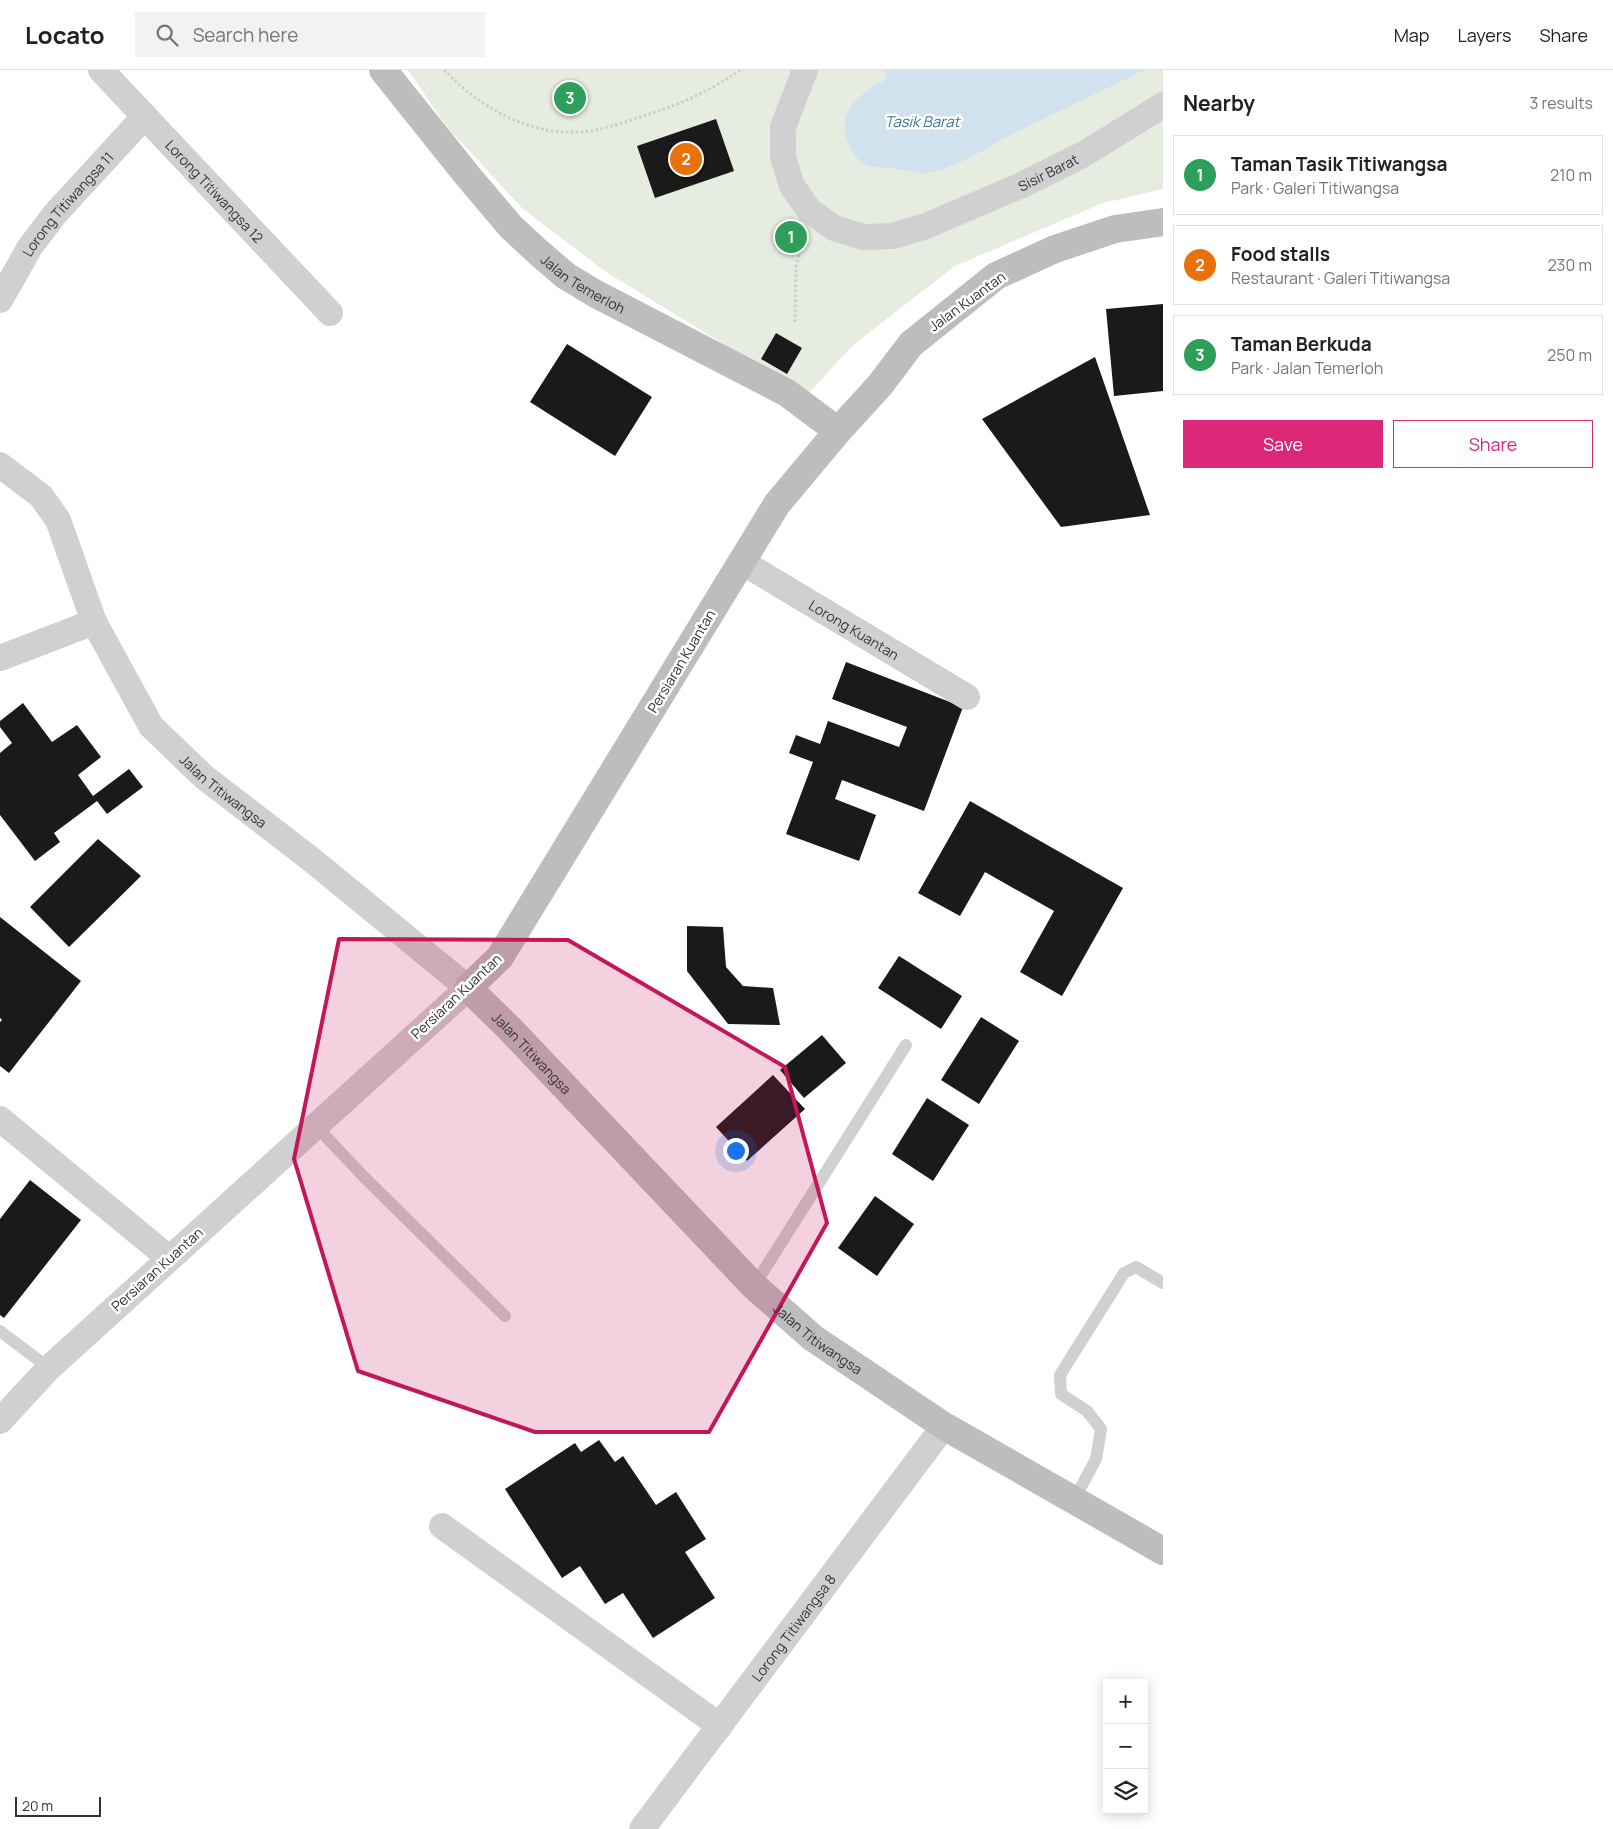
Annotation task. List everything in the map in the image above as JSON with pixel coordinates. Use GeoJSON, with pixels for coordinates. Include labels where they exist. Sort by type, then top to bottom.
{"type":"FeatureCollection","features":[{"type":"Feature","properties":{"kind":"street","name":"Lorong Titiwangsa 12"},"geometry":{"type":"LineString","coordinates":[[101,70],[330,313]]}},
{"type":"Feature","properties":{"kind":"street","name":"Jalan Temerloh"},"geometry":{"type":"LineString","coordinates":[[383,70],[466,176],[511,227],[566,276],[596,294],[786,393],[838,431]]}},
{"type":"Feature","properties":{"kind":"street","name":"Sisir Barat"},"geometry":{"type":"LineString","coordinates":[[805,70],[783,128],[783,158],[792,186],[809,210],[834,228],[863,237],[893,236],[926,226],[1022,185],[1084,154],[1163,105]]}},
{"type":"Feature","properties":{"kind":"street","name":"Lorong Titiwangsa 11"},"geometry":{"type":"LineString","coordinates":[[0,300],[30,247],[55,214],[145,116]]}},
{"type":"Feature","properties":{"kind":"street","name":"Jalan Kuantan"},"geometry":{"type":"LineString","coordinates":[[838,431],[880,385],[910,344],[996,276],[1055,248],[1115,230],[1163,222]]}},
{"type":"Feature","properties":{"kind":"street","name":"Persiaran Kuantan"},"geometry":{"type":"LineString","coordinates":[[0,1422],[49,1368],[500,957],[778,504],[838,431]]}},
{"type":"Feature","properties":{"kind":"street","name":"Jalan Titiwangsa"},"geometry":{"type":"LineString","coordinates":[[0,466],[42,496],[58,520],[94,622],[151,726],[204,777],[312,860],[468,988],[509,1028],[754,1286],[812,1338],[944,1426],[1163,1551]]}},
{"type":"Feature","properties":{"kind":"street","name":"Lorong Kuantan"},"geometry":{"type":"LineString","coordinates":[[742,562],[967,696]]}},
{"type":"Feature","properties":{"kind":"street"},"geometry":{"type":"LineString","coordinates":[[0,658],[94,622]]}},
{"type":"Feature","properties":{"kind":"street"},"geometry":{"type":"LineString","coordinates":[[0,1119],[168,1258]]}},
{"type":"Feature","properties":{"kind":"street","name":"Lorong Titiwangsa 8"},"geometry":{"type":"LineString","coordinates":[[642,1829],[944,1426]]}},
{"type":"Feature","properties":{"kind":"street"},"geometry":{"type":"LineString","coordinates":[[442,1526],[720,1726]]}},
{"type":"Feature","properties":{"kind":"lane"},"geometry":{"type":"LineString","coordinates":[[754,1286],[906,1046]]}},
{"type":"Feature","properties":{"kind":"lane"},"geometry":{"type":"LineString","coordinates":[[315,1125],[364,1177],[505,1316]]}},
{"type":"Feature","properties":{"kind":"lane"},"geometry":{"type":"LineString","coordinates":[[1074,1500],[1096,1459],[1101,1429],[1087,1411],[1061,1394],[1060,1374],[1124,1273],[1136,1267],[1163,1283]]}},
{"type":"Feature","properties":{"kind":"lane"},"geometry":{"type":"LineString","coordinates":[[0,1331],[49,1368]]}},
{"type":"Feature","properties":{"kind":"path"},"geometry":{"type":"LineString","coordinates":[[444,70],[470,94],[494,111],[534,126],[566,132],[582,132],[607,128],[665,109],[720,84],[740,70]]}},
{"type":"Feature","properties":{"kind":"path"},"geometry":{"type":"LineString","coordinates":[[795,322],[796,267],[809,210]]}},
{"type":"Feature","properties":{"kind":"highlighted area"},"geometry":{"type":"Polygon","coordinates":[[[339,939],[568,940],[785,1067],[827,1223],[709,1432],[535,1432],[358,1371],[294,1159],[339,939]]]}},
{"type":"Feature","properties":{"kind":"shaded area"},"geometry":{"type":"Polygon","coordinates":[[[408,70],[1163,70],[1163,189],[1103,203],[955,266],[853,345],[807,395],[606,272],[522,208],[447,127],[408,70]]]}},
{"type":"Feature","properties":{"kind":"water","name":"Tasik Barat"},"geometry":{"type":"Polygon","coordinates":[[[886,70],[1144,70],[947,168],[916,173],[874,167],[863,163],[855,156],[847,140],[845,120],[848,111],[868,90],[885,80],[886,70]]]}},
{"type":"Feature","properties":{"kind":"building"},"geometry":{"type":"Polygon","coordinates":[[[716,119],[734,171],[655,198],[637,146],[716,119]]]}},
{"type":"Feature","properties":{"kind":"building"},"geometry":{"type":"Polygon","coordinates":[[[1163,304],[1163,391],[1114,396],[1106,309],[1163,304]]]}},
{"type":"Feature","properties":{"kind":"building"},"geometry":{"type":"Polygon","coordinates":[[[776,333],[802,348],[787,374],[761,359],[776,333]]]}},
{"type":"Feature","properties":{"kind":"building"},"geometry":{"type":"Polygon","coordinates":[[[567,344],[652,397],[615,456],[530,402],[567,344]]]}},
{"type":"Feature","properties":{"kind":"building"},"geometry":{"type":"Polygon","coordinates":[[[1095,357],[1150,515],[1061,527],[982,419],[1095,357]]]}},
{"type":"Feature","properties":{"kind":"building"},"geometry":{"type":"Polygon","coordinates":[[[846,662],[963,707],[924,811],[842,780],[835,799],[876,815],[859,861],[786,834],[813,762],[789,753],[796,735],[820,744],[828,721],[899,747],[907,727],[832,699],[846,662]]]}},
{"type":"Feature","properties":{"kind":"building"},"geometry":{"type":"Polygon","coordinates":[[[23,703],[52,742],[77,725],[101,757],[78,775],[93,796],[129,769],[143,787],[107,814],[97,801],[54,833],[60,842],[35,861],[0,815],[0,753],[12,743],[0,727],[0,721],[23,703]]]}},
{"type":"Feature","properties":{"kind":"building"},"geometry":{"type":"Polygon","coordinates":[[[970,801],[1123,888],[1062,996],[1020,972],[1054,911],[985,872],[960,916],[918,893],[970,801]]]}},
{"type":"Feature","properties":{"kind":"building"},"geometry":{"type":"Polygon","coordinates":[[[98,839],[141,876],[69,947],[30,907],[98,839]]]}},
{"type":"Feature","properties":{"kind":"building"},"geometry":{"type":"Polygon","coordinates":[[[0,917],[81,981],[9,1073],[0,1066],[0,1022],[2,1020],[0,1018],[0,917]]]}},
{"type":"Feature","properties":{"kind":"building"},"geometry":{"type":"Polygon","coordinates":[[[687,926],[723,927],[726,967],[743,986],[773,988],[780,1025],[728,1024],[687,971],[687,926]]]}},
{"type":"Feature","properties":{"kind":"building"},"geometry":{"type":"Polygon","coordinates":[[[899,956],[962,996],[941,1029],[878,988],[899,956]]]}},
{"type":"Feature","properties":{"kind":"building"},"geometry":{"type":"Polygon","coordinates":[[[981,1017],[1019,1041],[979,1104],[941,1080],[981,1017]]]}},
{"type":"Feature","properties":{"kind":"building"},"geometry":{"type":"Polygon","coordinates":[[[822,1035],[846,1063],[804,1098],[780,1070],[822,1035]]]}},
{"type":"Feature","properties":{"kind":"building"},"geometry":{"type":"Polygon","coordinates":[[[773,1075],[805,1109],[747,1161],[716,1127],[773,1075]]]}},
{"type":"Feature","properties":{"kind":"building"},"geometry":{"type":"Polygon","coordinates":[[[927,1098],[969,1125],[933,1181],[892,1154],[927,1098]]]}},
{"type":"Feature","properties":{"kind":"building"},"geometry":{"type":"Polygon","coordinates":[[[30,1180],[81,1220],[4,1318],[0,1315],[0,1219],[30,1180]]]}},
{"type":"Feature","properties":{"kind":"building"},"geometry":{"type":"Polygon","coordinates":[[[875,1196],[914,1224],[877,1276],[838,1248],[875,1196]]]}},
{"type":"Feature","properties":{"kind":"building"},"geometry":{"type":"Polygon","coordinates":[[[599,1440],[615,1462],[623,1456],[656,1505],[676,1492],[706,1539],[685,1552],[715,1598],[653,1638],[623,1593],[605,1604],[580,1566],[562,1578],[505,1489],[575,1443],[581,1452],[599,1440]]]}},
{"type":"Feature","properties":{"kind":"place","name":"Taman Berkuda"},"geometry":{"type":"Point","coordinates":[570,98]}},
{"type":"Feature","properties":{"kind":"place","name":"Food stalls"},"geometry":{"type":"Point","coordinates":[686,159]}},
{"type":"Feature","properties":{"kind":"place","name":"Taman Tasik Titiwangsa"},"geometry":{"type":"Point","coordinates":[791,237]}}]}
